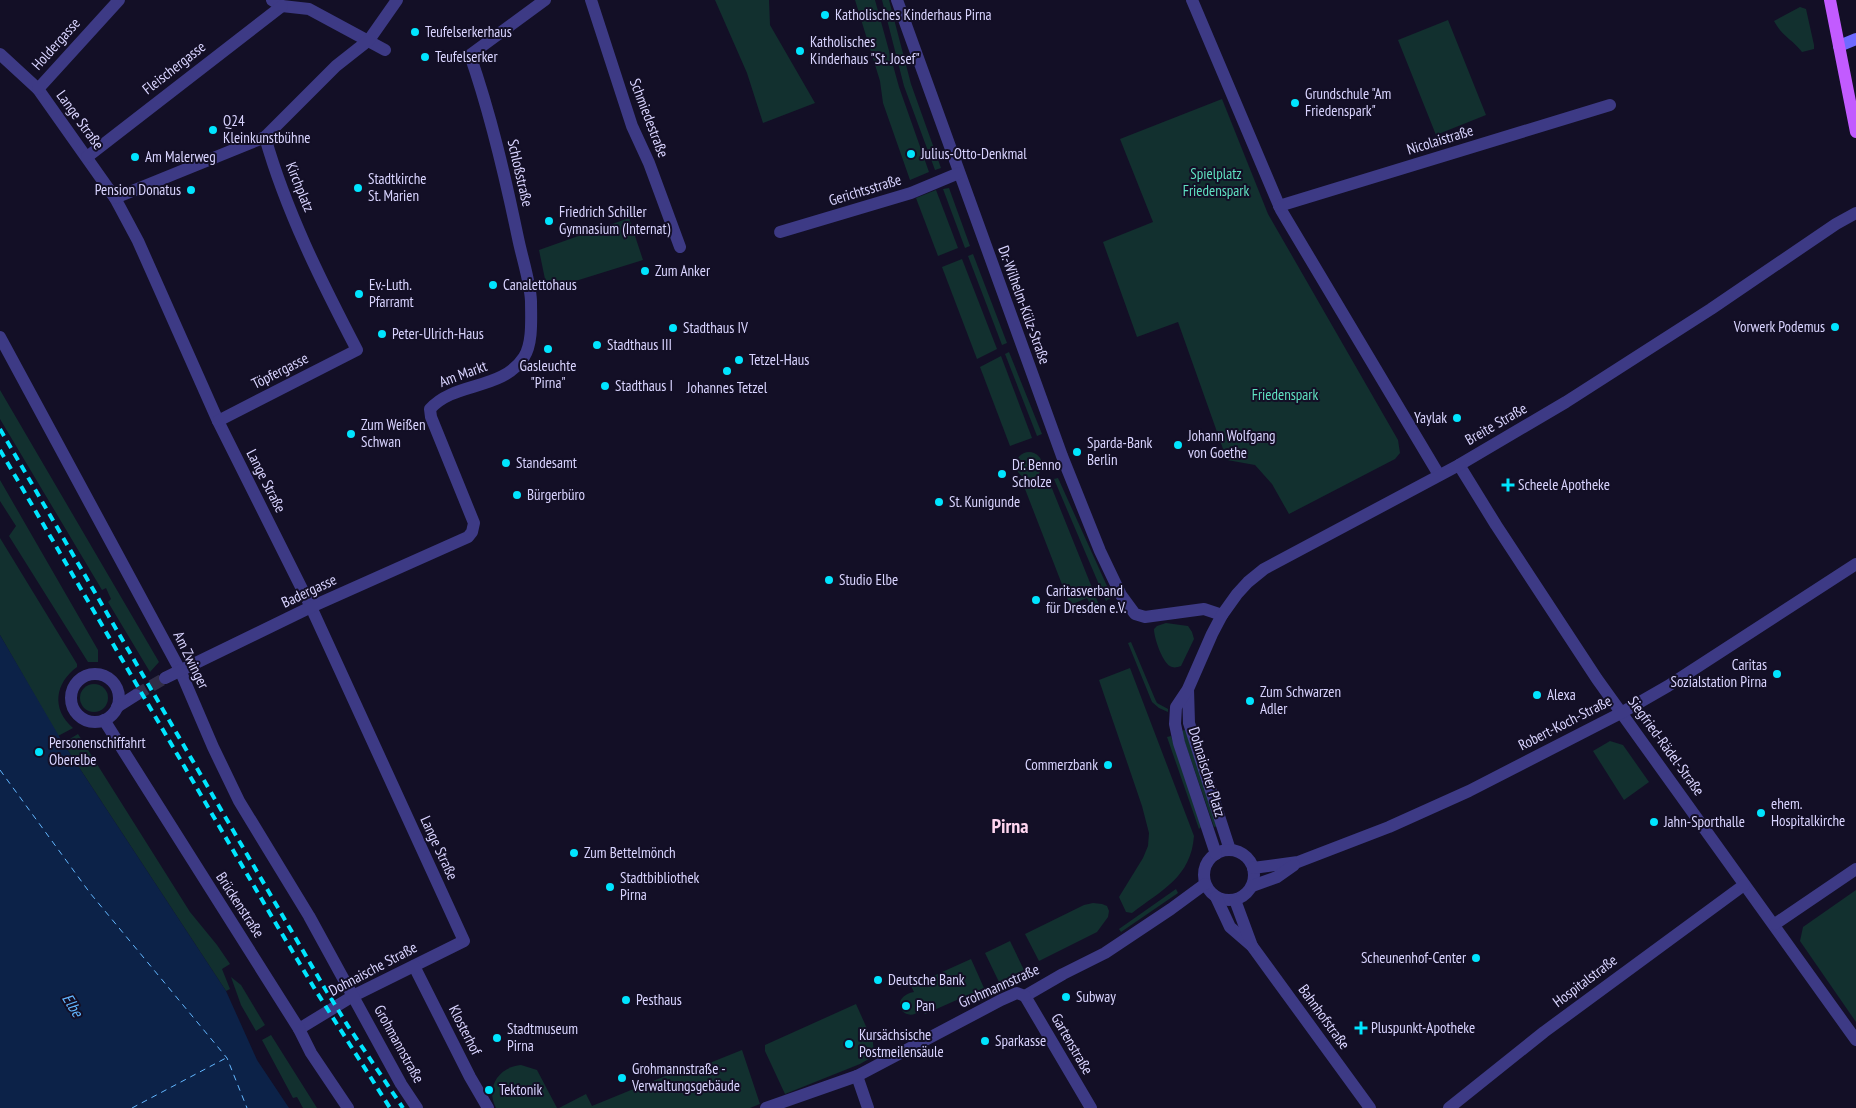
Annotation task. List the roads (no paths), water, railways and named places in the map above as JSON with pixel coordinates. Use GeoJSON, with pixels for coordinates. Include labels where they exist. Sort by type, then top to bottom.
{"type":"FeatureCollection","features":[{"type":"Feature","properties":{"kind":"main road"},"geometry":{"type":"LineString","coordinates":[[1830,0],[1856,132]]}},
{"type":"Feature","properties":{"kind":"main road"},"geometry":{"type":"LineString","coordinates":[[1839,46],[1856,39]]}},
{"type":"Feature","properties":{"kind":"street","name":"Holdergasse"},"geometry":{"type":"LineString","coordinates":[[38,89],[119,0]]}},
{"type":"Feature","properties":{"kind":"street"},"geometry":{"type":"LineString","coordinates":[[115,198],[265,137],[336,66],[369,40],[397,0]]}},
{"type":"Feature","properties":{"kind":"street","name":"Schloßstraße"},"geometry":{"type":"LineString","coordinates":[[531,301],[506,181],[484,95],[470,55],[545,0]]}},
{"type":"Feature","properties":{"kind":"street","name":"Schmiedestraße"},"geometry":{"type":"LineString","coordinates":[[590,0],[632,126],[649,163],[680,247]]}},
{"type":"Feature","properties":{"kind":"street","name":"Dr.-Wilhelm-Külz-Straße"},"geometry":{"type":"LineString","coordinates":[[897,0],[1054,434],[1100,551],[1121,595],[1135,614],[1145,617],[1204,609],[1222,616]]}},
{"type":"Feature","properties":{"kind":"street"},"geometry":{"type":"LineString","coordinates":[[1192,0],[1278,206],[1439,475]]}},
{"type":"Feature","properties":{"kind":"street"},"geometry":{"type":"LineString","coordinates":[[277,3],[309,9],[385,50]]}},
{"type":"Feature","properties":{"kind":"street","name":"Fleischergasse"},"geometry":{"type":"LineString","coordinates":[[87,157],[277,3]]}},
{"type":"Feature","properties":{"kind":"street","name":"Lange Straße"},"geometry":{"type":"LineString","coordinates":[[2,57],[38,89],[115,198],[138,241],[218,421],[311,607],[464,941]]}},
{"type":"Feature","properties":{"kind":"street","name":"Nicolaistraße"},"geometry":{"type":"LineString","coordinates":[[1278,206],[1610,104]]}},
{"type":"Feature","properties":{"kind":"street","name":"Kirchplatz"},"geometry":{"type":"LineString","coordinates":[[265,137],[275,172],[319,276],[357,350]]}},
{"type":"Feature","properties":{"kind":"street","name":"Gerichtsstraße"},"geometry":{"type":"LineString","coordinates":[[780,232],[911,193],[959,173]]}},
{"type":"Feature","properties":{"kind":"street","name":"Breite Straße"},"geometry":{"type":"LineString","coordinates":[[1188,689],[1198,662],[1222,616],[1248,582],[1264,569],[1459,465],[1566,402],[1711,309],[1836,224],[1856,214]]}},
{"type":"Feature","properties":{"kind":"street","name":"Am Markt"},"geometry":{"type":"LineString","coordinates":[[468,537],[472,532],[474,523],[431,417],[430,409],[436,402],[468,388],[499,379],[515,367],[524,356],[529,345],[531,301]]}},
{"type":"Feature","properties":{"kind":"street","name":"Am Zwinger"},"geometry":{"type":"LineString","coordinates":[[0,337],[180,670],[213,747],[239,801],[309,916],[353,996]]}},
{"type":"Feature","properties":{"kind":"street","name":"Töpfergasse"},"geometry":{"type":"LineString","coordinates":[[218,421],[357,350]]}},
{"type":"Feature","properties":{"kind":"street","name":"Siegfried-Rädel-Straße"},"geometry":{"type":"LineString","coordinates":[[1459,465],[1512,550],[1621,713],[1775,924],[1856,1040]]}},
{"type":"Feature","properties":{"kind":"street","name":"Badergasse"},"geometry":{"type":"LineString","coordinates":[[165,678],[311,607],[468,537]]}},
{"type":"Feature","properties":{"kind":"street","name":"Robert-Koch-Straße"},"geometry":{"type":"LineString","coordinates":[[1252,886],[1277,877],[1298,862],[1389,826],[1469,791],[1621,713],[1668,686],[1856,564]]}},
{"type":"Feature","properties":{"kind":"street"},"geometry":{"type":"LineString","coordinates":[[90,675],[100,675],[107,678],[113,683],[117,691],[117,707],[104,720],[97,722],[84,719],[74,709],[71,695],[77,682],[90,675]]}},
{"type":"Feature","properties":{"kind":"street","name":"Dohnaischer Platz"},"geometry":{"type":"LineString","coordinates":[[1188,689],[1189,723],[1230,850]]}},
{"type":"Feature","properties":{"kind":"street","name":"Dohnaischer Platz"},"geometry":{"type":"LineString","coordinates":[[1188,689],[1176,707],[1175,724],[1179,742],[1216,854]]}},
{"type":"Feature","properties":{"kind":"street"},"geometry":{"type":"LineString","coordinates":[[117,707],[136,695]]}},
{"type":"Feature","properties":{"kind":"street","name":"Brückenstraße"},"geometry":{"type":"LineString","coordinates":[[104,720],[299,1029],[311,1053],[348,1108]]}},
{"type":"Feature","properties":{"kind":"street"},"geometry":{"type":"LineString","coordinates":[[1230,850],[1244,855],[1253,868],[1254,877],[1252,886],[1242,897],[1229,901],[1216,897],[1210,892],[1205,884],[1205,867],[1207,862],[1216,854],[1230,850]]}},
{"type":"Feature","properties":{"kind":"street","name":"Robert-Koch-Straße"},"geometry":{"type":"LineString","coordinates":[[1253,868],[1298,862]]}},
{"type":"Feature","properties":{"kind":"street"},"geometry":{"type":"LineString","coordinates":[[1775,924],[1856,869]]}},
{"type":"Feature","properties":{"kind":"street","name":"Grohmannstraße"},"geometry":{"type":"LineString","coordinates":[[766,1108],[857,1076],[1001,1000],[1017,993],[1025,996],[1105,953],[1205,884]]}},
{"type":"Feature","properties":{"kind":"street","name":"Hospitalstraße"},"geometry":{"type":"LineString","coordinates":[[1449,1108],[1551,1027],[1744,884]]}},
{"type":"Feature","properties":{"kind":"street","name":"Bahnhofstraße"},"geometry":{"type":"LineString","coordinates":[[1216,897],[1230,928],[1252,946],[1370,1108]]}},
{"type":"Feature","properties":{"kind":"street","name":"Bahnhofstraße"},"geometry":{"type":"LineString","coordinates":[[1235,900],[1252,946]]}},
{"type":"Feature","properties":{"kind":"street","name":"Dohnaische Straße"},"geometry":{"type":"LineString","coordinates":[[299,1029],[353,996],[464,941]]}},
{"type":"Feature","properties":{"kind":"street","name":"Klosterhof"},"geometry":{"type":"LineString","coordinates":[[414,966],[470,1077],[488,1108]]}},
{"type":"Feature","properties":{"kind":"street","name":"Grohmannstraße"},"geometry":{"type":"LineString","coordinates":[[353,996],[401,1084],[417,1108]]}},
{"type":"Feature","properties":{"kind":"street","name":"Gartenstraße"},"geometry":{"type":"LineString","coordinates":[[1025,996],[1091,1108]]}},
{"type":"Feature","properties":{"kind":"street"},"geometry":{"type":"LineString","coordinates":[[857,1076],[868,1108]]}},
{"type":"Feature","properties":{"kind":"water","name":"Elbe"},"geometry":{"type":"Polygon","coordinates":[[[0,635],[63,743],[226,991],[257,1060],[289,1108],[0,1108],[0,635]]]}},
{"type":"Feature","properties":{"kind":"tunnel"},"geometry":{"type":"LineString","coordinates":[[136,695],[165,678]]}},
{"type":"Feature","properties":{"kind":"railway"},"geometry":{"type":"LineString","coordinates":[[0,429],[324,987],[403,1108]]}},
{"type":"Feature","properties":{"kind":"railway"},"geometry":{"type":"LineString","coordinates":[[0,450],[272,917],[390,1108]]}},
{"type":"Feature","properties":{"kind":"place","name":"Katholisches Kinderhaus Pirna"},"geometry":{"type":"Point","coordinates":[825,15]}},
{"type":"Feature","properties":{"kind":"place","name":"Teufelserkerhaus"},"geometry":{"type":"Point","coordinates":[415,32]}},
{"type":"Feature","properties":{"kind":"place","name":"Katholisches Kinderhaus \"St. Josef\""},"geometry":{"type":"Point","coordinates":[800,51]}},
{"type":"Feature","properties":{"kind":"place","name":"Teufelserker"},"geometry":{"type":"Point","coordinates":[425,57]}},
{"type":"Feature","properties":{"kind":"place","name":"Grundschule \"Am Friedenspark\""},"geometry":{"type":"Point","coordinates":[1295,103]}},
{"type":"Feature","properties":{"kind":"place","name":"Q24 Kleinkunstbühne"},"geometry":{"type":"Point","coordinates":[213,130]}},
{"type":"Feature","properties":{"kind":"place","name":"Julius-Otto-Denkmal"},"geometry":{"type":"Point","coordinates":[911,154]}},
{"type":"Feature","properties":{"kind":"place","name":"Am Malerweg"},"geometry":{"type":"Point","coordinates":[135,157]}},
{"type":"Feature","properties":{"kind":"place","name":"Stadtkirche St. Marien"},"geometry":{"type":"Point","coordinates":[358,188]}},
{"type":"Feature","properties":{"kind":"place","name":"Pension Donatus"},"geometry":{"type":"Point","coordinates":[191,190]}},
{"type":"Feature","properties":{"kind":"place","name":"Friedrich Schiller Gymnasium (Internat)"},"geometry":{"type":"Point","coordinates":[549,221]}},
{"type":"Feature","properties":{"kind":"place","name":"Zum Anker"},"geometry":{"type":"Point","coordinates":[645,271]}},
{"type":"Feature","properties":{"kind":"place","name":"Canalettohaus"},"geometry":{"type":"Point","coordinates":[493,285]}},
{"type":"Feature","properties":{"kind":"place","name":"Ev.-Luth. Pfarramt"},"geometry":{"type":"Point","coordinates":[359,294]}},
{"type":"Feature","properties":{"kind":"place","name":"Vorwerk Podemus"},"geometry":{"type":"Point","coordinates":[1835,327]}},
{"type":"Feature","properties":{"kind":"place","name":"Stadthaus IV"},"geometry":{"type":"Point","coordinates":[673,328]}},
{"type":"Feature","properties":{"kind":"place","name":"Peter-Ulrich-Haus"},"geometry":{"type":"Point","coordinates":[382,334]}},
{"type":"Feature","properties":{"kind":"place","name":"Stadthaus III"},"geometry":{"type":"Point","coordinates":[597,345]}},
{"type":"Feature","properties":{"kind":"place","name":"Gasleuchte \"Pirna\""},"geometry":{"type":"Point","coordinates":[548,349]}},
{"type":"Feature","properties":{"kind":"place","name":"Tetzel-Haus"},"geometry":{"type":"Point","coordinates":[739,360]}},
{"type":"Feature","properties":{"kind":"place","name":"Johannes Tetzel"},"geometry":{"type":"Point","coordinates":[727,371]}},
{"type":"Feature","properties":{"kind":"place","name":"Stadthaus I"},"geometry":{"type":"Point","coordinates":[605,386]}},
{"type":"Feature","properties":{"kind":"place","name":"Yaylak"},"geometry":{"type":"Point","coordinates":[1457,418]}},
{"type":"Feature","properties":{"kind":"place","name":"Zum Weißen Schwan"},"geometry":{"type":"Point","coordinates":[351,434]}},
{"type":"Feature","properties":{"kind":"place","name":"Johann Wolfgang von Goethe"},"geometry":{"type":"Point","coordinates":[1178,445]}},
{"type":"Feature","properties":{"kind":"place","name":"Sparda-Bank Berlin"},"geometry":{"type":"Point","coordinates":[1077,452]}},
{"type":"Feature","properties":{"kind":"place","name":"Standesamt"},"geometry":{"type":"Point","coordinates":[506,463]}},
{"type":"Feature","properties":{"kind":"place","name":"Dr. Benno Scholze"},"geometry":{"type":"Point","coordinates":[1002,474]}},
{"type":"Feature","properties":{"kind":"place","name":"Scheele Apotheke"},"geometry":{"type":"Point","coordinates":[1508,485]}},
{"type":"Feature","properties":{"kind":"place","name":"Bürgerbüro"},"geometry":{"type":"Point","coordinates":[517,495]}},
{"type":"Feature","properties":{"kind":"place","name":"St. Kunigunde"},"geometry":{"type":"Point","coordinates":[939,502]}},
{"type":"Feature","properties":{"kind":"place","name":"Studio Elbe"},"geometry":{"type":"Point","coordinates":[829,580]}},
{"type":"Feature","properties":{"kind":"place","name":"Caritasverband für Dresden e.V."},"geometry":{"type":"Point","coordinates":[1036,600]}},
{"type":"Feature","properties":{"kind":"place","name":"Caritas Sozialstation Pirna"},"geometry":{"type":"Point","coordinates":[1777,674]}},
{"type":"Feature","properties":{"kind":"place","name":"Alexa"},"geometry":{"type":"Point","coordinates":[1537,695]}},
{"type":"Feature","properties":{"kind":"place","name":"Zum Schwarzen Adler"},"geometry":{"type":"Point","coordinates":[1250,701]}},
{"type":"Feature","properties":{"kind":"place","name":"Personenschiffahrt Oberelbe"},"geometry":{"type":"Point","coordinates":[39,752]}},
{"type":"Feature","properties":{"kind":"place","name":"Commerzbank"},"geometry":{"type":"Point","coordinates":[1108,765]}},
{"type":"Feature","properties":{"kind":"place","name":"ehem. Hospitalkirche"},"geometry":{"type":"Point","coordinates":[1761,813]}},
{"type":"Feature","properties":{"kind":"place","name":"Jahn-Sporthalle"},"geometry":{"type":"Point","coordinates":[1654,822]}},
{"type":"Feature","properties":{"kind":"place","name":"Zum Bettelmönch"},"geometry":{"type":"Point","coordinates":[574,853]}},
{"type":"Feature","properties":{"kind":"place","name":"Stadtbibliothek Pirna"},"geometry":{"type":"Point","coordinates":[610,887]}},
{"type":"Feature","properties":{"kind":"place","name":"Scheunenhof-Center"},"geometry":{"type":"Point","coordinates":[1476,958]}},
{"type":"Feature","properties":{"kind":"place","name":"Deutsche Bank"},"geometry":{"type":"Point","coordinates":[878,980]}},
{"type":"Feature","properties":{"kind":"place","name":"Subway"},"geometry":{"type":"Point","coordinates":[1066,997]}},
{"type":"Feature","properties":{"kind":"place","name":"Pesthaus"},"geometry":{"type":"Point","coordinates":[626,1000]}},
{"type":"Feature","properties":{"kind":"place","name":"Pan"},"geometry":{"type":"Point","coordinates":[906,1006]}},
{"type":"Feature","properties":{"kind":"place","name":"Pluspunkt-Apotheke"},"geometry":{"type":"Point","coordinates":[1361,1028]}},
{"type":"Feature","properties":{"kind":"place","name":"Stadtmuseum Pirna"},"geometry":{"type":"Point","coordinates":[497,1038]}},
{"type":"Feature","properties":{"kind":"place","name":"Sparkasse"},"geometry":{"type":"Point","coordinates":[985,1041]}},
{"type":"Feature","properties":{"kind":"place","name":"Kursächsische Postmeilensäule"},"geometry":{"type":"Point","coordinates":[849,1044]}},
{"type":"Feature","properties":{"kind":"place","name":"Grohmannstraße - Verwaltungsgebäude"},"geometry":{"type":"Point","coordinates":[622,1078]}},
{"type":"Feature","properties":{"kind":"place","name":"Tektonik"},"geometry":{"type":"Point","coordinates":[489,1090]}},
{"type":"Feature","properties":{"kind":"district","name":"Pirna"},"geometry":{"type":"Point","coordinates":[1010,826]}},
{"type":"Feature","properties":{"kind":"park label","name":"Spielplatz Friedenspark"},"geometry":{"type":"Point","coordinates":[1216,182]}},
{"type":"Feature","properties":{"kind":"park label","name":"Friedenspark"},"geometry":{"type":"Point","coordinates":[1285,395]}}]}
